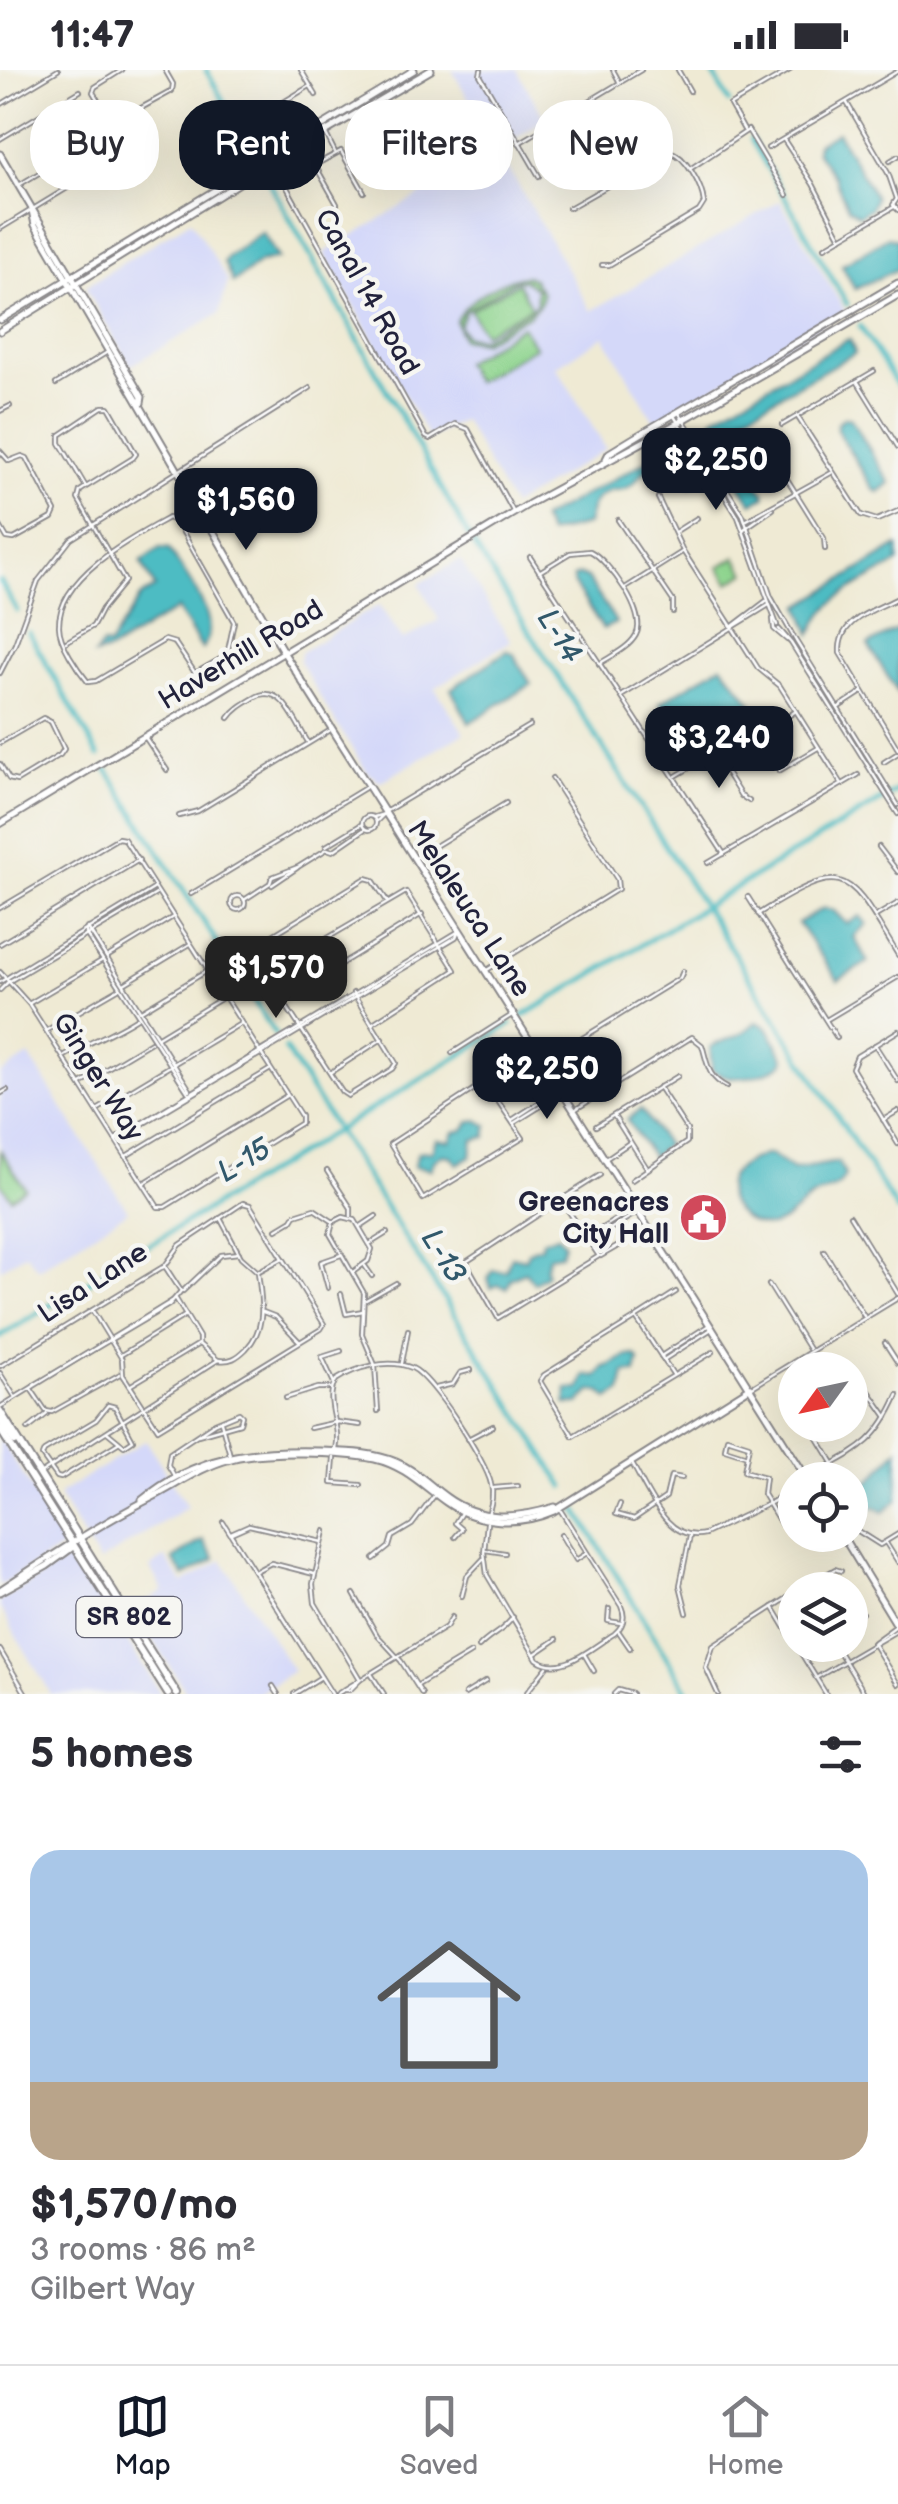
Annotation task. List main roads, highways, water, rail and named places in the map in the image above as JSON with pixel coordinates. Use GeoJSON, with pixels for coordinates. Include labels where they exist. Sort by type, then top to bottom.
{"type":"FeatureCollection","features":[{"type":"Feature","properties":{"kind":"main road","name":"SR 802"},"geometry":{"type":"LineString","coordinates":[[0,1409],[110,1602],[177,1694]]}},
{"type":"Feature","properties":{"kind":"main road"},"geometry":{"type":"LineString","coordinates":[[0,1420],[16,1446],[26,1454]]}},
{"type":"Feature","properties":{"kind":"main road","name":"SR 802"},"geometry":{"type":"LineString","coordinates":[[0,1429],[77,1542],[168,1694]]}},
{"type":"Feature","properties":{"kind":"water"},"geometry":{"type":"Polygon","coordinates":[[[837,132],[875,197],[871,208],[859,215],[848,208],[816,151],[817,144],[837,132]]]}},
{"type":"Feature","properties":{"kind":"water"},"geometry":{"type":"Polygon","coordinates":[[[262,232],[278,258],[260,262],[233,283],[224,262],[262,232]]]}},
{"type":"Feature","properties":{"kind":"water"},"geometry":{"type":"Polygon","coordinates":[[[888,237],[898,240],[898,269],[855,289],[842,265],[888,237]]]}},
{"type":"Feature","properties":{"kind":"water"},"geometry":{"type":"Polygon","coordinates":[[[847,340],[855,353],[747,414],[727,435],[732,460],[764,492],[765,497],[752,503],[709,437],[713,418],[847,340]]]}},
{"type":"Feature","properties":{"kind":"water"},"geometry":{"type":"Polygon","coordinates":[[[845,417],[851,419],[890,483],[879,492],[874,490],[837,430],[837,423],[845,417]]]}},
{"type":"Feature","properties":{"kind":"water"},"geometry":{"type":"Polygon","coordinates":[[[667,450],[700,479],[691,486],[669,467],[650,469],[632,485],[599,497],[587,525],[548,534],[541,519],[667,450]]]}},
{"type":"Feature","properties":{"kind":"water"},"geometry":{"type":"Polygon","coordinates":[[[898,546],[898,563],[837,599],[811,634],[800,606],[898,546]]]}},
{"type":"Feature","properties":{"kind":"water"},"geometry":{"type":"Polygon","coordinates":[[[160,548],[169,549],[206,611],[208,637],[202,649],[177,609],[109,651],[95,655],[103,645],[109,646],[141,596],[155,588],[141,562],[160,548]]]}},
{"type":"Feature","properties":{"kind":"water"},"geometry":{"type":"Polygon","coordinates":[[[574,577],[587,578],[616,623],[603,629],[573,583],[574,577]]]}},
{"type":"Feature","properties":{"kind":"water"},"geometry":{"type":"Polygon","coordinates":[[[898,629],[898,693],[868,645],[898,629]]]}},
{"type":"Feature","properties":{"kind":"water"},"geometry":{"type":"Polygon","coordinates":[[[507,651],[513,653],[531,684],[469,723],[451,689],[507,651]]]}},
{"type":"Feature","properties":{"kind":"water"},"geometry":{"type":"Polygon","coordinates":[[[722,665],[752,703],[682,740],[660,703],[722,665]]]}},
{"type":"Feature","properties":{"kind":"water"},"geometry":{"type":"Polygon","coordinates":[[[824,908],[833,910],[847,924],[860,916],[867,924],[854,937],[868,962],[838,980],[798,923],[824,908]]]}},
{"type":"Feature","properties":{"kind":"water"},"geometry":{"type":"Polygon","coordinates":[[[756,1022],[767,1027],[785,1059],[783,1063],[748,1077],[729,1077],[712,1070],[710,1047],[739,1035],[756,1022]]]}},
{"type":"Feature","properties":{"kind":"water"},"geometry":{"type":"Polygon","coordinates":[[[641,1109],[666,1145],[652,1157],[627,1120],[641,1109]]]}},
{"type":"Feature","properties":{"kind":"water"},"geometry":{"type":"Polygon","coordinates":[[[478,1120],[488,1126],[486,1137],[473,1140],[471,1156],[457,1164],[451,1156],[442,1155],[431,1169],[414,1166],[418,1152],[432,1151],[436,1139],[450,1141],[454,1132],[478,1120]]]}},
{"type":"Feature","properties":{"kind":"water"},"geometry":{"type":"Polygon","coordinates":[[[771,1155],[793,1170],[838,1162],[845,1175],[837,1187],[809,1199],[783,1221],[771,1226],[754,1224],[733,1207],[728,1182],[733,1173],[771,1155]]]}},
{"type":"Feature","properties":{"kind":"water"},"geometry":{"type":"Polygon","coordinates":[[[558,1236],[564,1243],[561,1254],[549,1256],[547,1274],[534,1283],[525,1272],[511,1278],[507,1288],[491,1288],[488,1279],[493,1270],[506,1271],[511,1256],[525,1259],[529,1251],[541,1246],[542,1240],[558,1236]]]}},
{"type":"Feature","properties":{"kind":"water"},"geometry":{"type":"Polygon","coordinates":[[[634,1355],[639,1360],[636,1373],[625,1373],[621,1392],[608,1399],[601,1392],[591,1391],[579,1404],[566,1404],[567,1389],[580,1389],[585,1375],[597,1377],[604,1367],[634,1355]]]}},
{"type":"Feature","properties":{"kind":"water"},"geometry":{"type":"Polygon","coordinates":[[[898,1449],[897,1501],[884,1512],[868,1504],[869,1482],[898,1449]]]}},
{"type":"Feature","properties":{"kind":"water"},"geometry":{"type":"Polygon","coordinates":[[[203,1540],[215,1559],[184,1576],[173,1559],[203,1540]]]}},
{"type":"Feature","properties":{"kind":"waterway","name":"L-14"},"geometry":{"type":"LineString","coordinates":[[206,70],[469,537],[898,1211]]}},
{"type":"Feature","properties":{"kind":"waterway","name":"L-15"},"geometry":{"type":"LineString","coordinates":[[711,70],[729,102]]}},
{"type":"Feature","properties":{"kind":"waterway","name":"L-15"},"geometry":{"type":"LineString","coordinates":[[751,139],[847,304]]}},
{"type":"Feature","properties":{"kind":"waterway","name":"L-15"},"geometry":{"type":"LineString","coordinates":[[860,326],[898,386]]}},
{"type":"Feature","properties":{"kind":"waterway","name":"L-13"},"geometry":{"type":"LineString","coordinates":[[0,581],[17,611]]}},
{"type":"Feature","properties":{"kind":"waterway","name":"L-13"},"geometry":{"type":"LineString","coordinates":[[29,633],[99,756]]}},
{"type":"Feature","properties":{"kind":"waterway","name":"L-13"},"geometry":{"type":"LineString","coordinates":[[106,768],[275,1034]]}},
{"type":"Feature","properties":{"kind":"waterway","name":"L-15"},"geometry":{"type":"LineString","coordinates":[[523,1016],[898,790]]}},
{"type":"Feature","properties":{"kind":"waterway","name":"L-15"},"geometry":{"type":"LineString","coordinates":[[0,1336],[511,1024]]}},
{"type":"Feature","properties":{"kind":"waterway","name":"L-13"},"geometry":{"type":"LineString","coordinates":[[285,1049],[564,1487]]}},
{"type":"Feature","properties":{"kind":"waterway","name":"L-13"},"geometry":{"type":"LineString","coordinates":[[577,1510],[689,1694]]}},
{"type":"Feature","properties":{"kind":"place","name":"Greenacres City Hall"},"geometry":{"type":"Point","coordinates":[704,1218]}}]}
